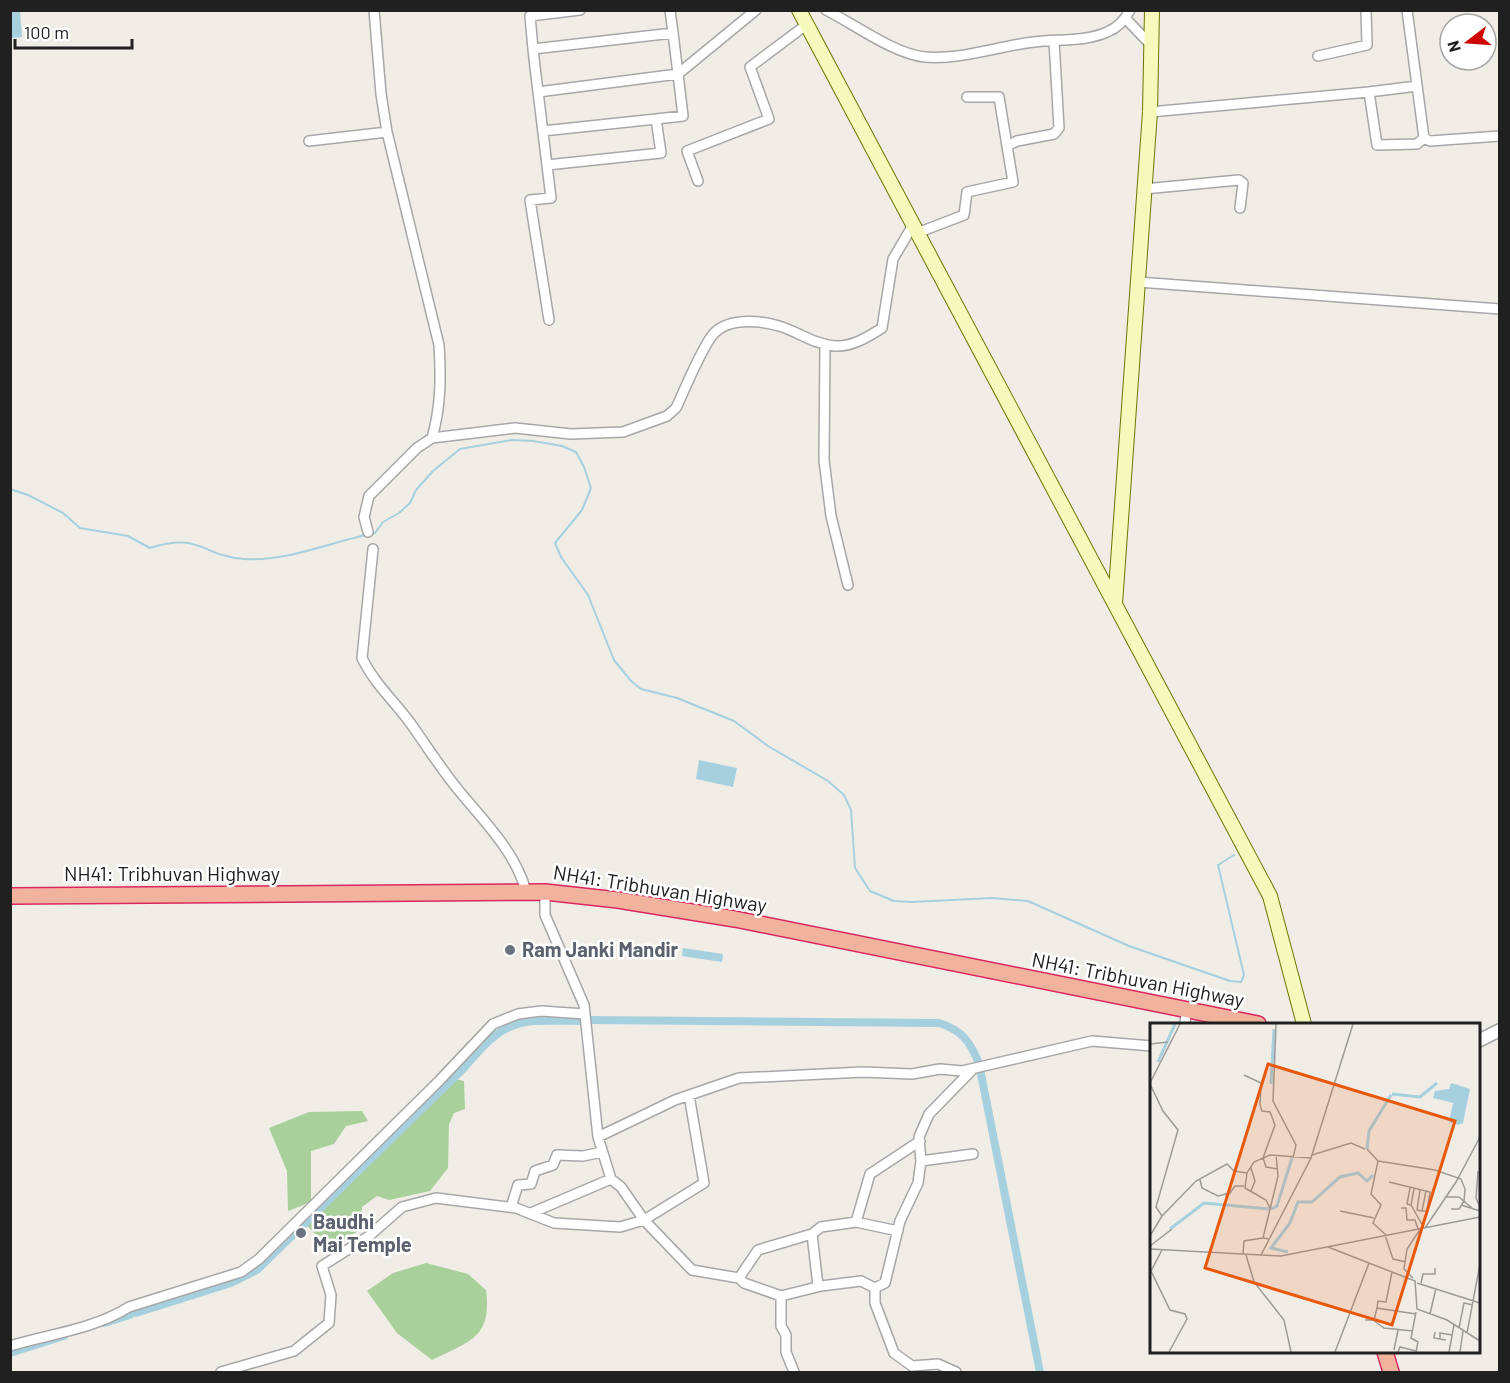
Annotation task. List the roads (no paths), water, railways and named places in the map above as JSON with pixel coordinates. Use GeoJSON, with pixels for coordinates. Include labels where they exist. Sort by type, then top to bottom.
{"type":"FeatureCollection","features":[{"type":"Feature","properties":{"kind":"highway","name":"NH41: Tribhuvan Highway"},"geometry":{"type":"LineString","coordinates":[[10,896],[545,892],[618,900],[735,919],[1185,1018],[1246,1023]]}},
{"type":"Feature","properties":{"kind":"highway"},"geometry":{"type":"LineString","coordinates":[[1385,1353],[1391,1372]]}},
{"type":"Feature","properties":{"kind":"main road"},"geometry":{"type":"LineString","coordinates":[[799,10],[1270,896],[1305,1023]]}},
{"type":"Feature","properties":{"kind":"main road"},"geometry":{"type":"LineString","coordinates":[[1115,606],[1150,112],[1152,10]]}},
{"type":"Feature","properties":{"kind":"street"},"geometry":{"type":"LineString","coordinates":[[374,10],[381,94],[387,132],[439,345],[440,410],[432,438]]}},
{"type":"Feature","properties":{"kind":"street"},"geometry":{"type":"LineString","coordinates":[[549,320],[530,200],[551,198],[530,16],[580,10]]}},
{"type":"Feature","properties":{"kind":"street"},"geometry":{"type":"LineString","coordinates":[[543,131],[683,116],[670,10]]}},
{"type":"Feature","properties":{"kind":"street"},"geometry":{"type":"LineString","coordinates":[[538,92],[678,74],[756,10]]}},
{"type":"Feature","properties":{"kind":"street"},"geometry":{"type":"LineString","coordinates":[[826,10],[904,51],[925,57],[966,55],[1054,41],[1082,39],[1108,32],[1128,15],[1150,45]]}},
{"type":"Feature","properties":{"kind":"street"},"geometry":{"type":"LineString","coordinates":[[1318,56],[1367,45],[1366,10]]}},
{"type":"Feature","properties":{"kind":"street"},"geometry":{"type":"LineString","coordinates":[[1407,10],[1424,138]]}},
{"type":"Feature","properties":{"kind":"street"},"geometry":{"type":"LineString","coordinates":[[698,181],[687,151],[770,119],[750,66],[806,25]]}},
{"type":"Feature","properties":{"kind":"street"},"geometry":{"type":"LineString","coordinates":[[533,49],[673,33]]}},
{"type":"Feature","properties":{"kind":"street"},"geometry":{"type":"LineString","coordinates":[[1006,146],[1017,141],[1054,134],[1059,128],[1054,41]]}},
{"type":"Feature","properties":{"kind":"street"},"geometry":{"type":"LineString","coordinates":[[1150,112],[1417,86]]}},
{"type":"Feature","properties":{"kind":"street"},"geometry":{"type":"LineString","coordinates":[[1369,92],[1377,145],[1417,144],[1424,138]]}},
{"type":"Feature","properties":{"kind":"street"},"geometry":{"type":"LineString","coordinates":[[368,532],[363,517],[369,496],[417,448],[432,438],[515,428],[571,434],[623,432],[667,416],[676,408],[711,336],[725,325],[745,322],[780,326],[812,342],[838,346],[860,341],[882,328],[893,259],[915,229],[964,215],[967,192],[1013,182],[999,97],[967,97]]}},
{"type":"Feature","properties":{"kind":"street"},"geometry":{"type":"LineString","coordinates":[[547,165],[661,153],[656,119]]}},
{"type":"Feature","properties":{"kind":"street"},"geometry":{"type":"LineString","coordinates":[[309,141],[387,132]]}},
{"type":"Feature","properties":{"kind":"street"},"geometry":{"type":"LineString","coordinates":[[1424,138],[1430,141],[1500,136]]}},
{"type":"Feature","properties":{"kind":"street"},"geometry":{"type":"LineString","coordinates":[[1144,189],[1239,180],[1243,183],[1240,208]]}},
{"type":"Feature","properties":{"kind":"street"},"geometry":{"type":"LineString","coordinates":[[1138,282],[1500,309]]}},
{"type":"Feature","properties":{"kind":"street"},"geometry":{"type":"LineString","coordinates":[[825,344],[825,460],[831,516],[848,585]]}},
{"type":"Feature","properties":{"kind":"street"},"geometry":{"type":"LineString","coordinates":[[373,549],[362,658],[368,671],[412,725],[434,760],[508,853],[523,878],[526,892]]}},
{"type":"Feature","properties":{"kind":"street"},"geometry":{"type":"LineString","coordinates":[[545,892],[545,915],[581,993],[598,1137],[602,1152],[611,1179],[621,1187],[644,1220],[692,1270],[739,1278],[744,1283],[781,1296],[818,1286],[861,1281],[874,1288]]}},
{"type":"Feature","properties":{"kind":"street"},"geometry":{"type":"LineString","coordinates":[[10,1347],[86,1326],[114,1316],[129,1307],[241,1272],[273,1245],[439,1081],[493,1024],[518,1014],[541,1011],[585,1014]]}},
{"type":"Feature","properties":{"kind":"street"},"geometry":{"type":"LineString","coordinates":[[1480,1040],[1500,1029]]}},
{"type":"Feature","properties":{"kind":"street"},"geometry":{"type":"LineString","coordinates":[[598,1137],[689,1095],[739,1078],[972,1070],[1092,1041],[1150,1046]]}},
{"type":"Feature","properties":{"kind":"street"},"geometry":{"type":"LineString","coordinates":[[874,1288],[885,1282],[898,1231],[918,1183],[921,1161],[920,1141],[928,1114],[972,1070]]}},
{"type":"Feature","properties":{"kind":"street"},"geometry":{"type":"LineString","coordinates":[[221,1372],[294,1351],[329,1323],[331,1295],[322,1266],[369,1236],[402,1207],[435,1198],[511,1207],[554,1223],[620,1227],[644,1220],[704,1183],[689,1095]]}},
{"type":"Feature","properties":{"kind":"street"},"geometry":{"type":"LineString","coordinates":[[856,1222],[870,1174],[920,1141]]}},
{"type":"Feature","properties":{"kind":"street"},"geometry":{"type":"LineString","coordinates":[[511,1207],[518,1185],[531,1184],[535,1171],[553,1165],[557,1155],[583,1156],[602,1152]]}},
{"type":"Feature","properties":{"kind":"street"},"geometry":{"type":"LineString","coordinates":[[921,1161],[973,1154]]}},
{"type":"Feature","properties":{"kind":"street"},"geometry":{"type":"LineString","coordinates":[[531,1213],[611,1179]]}},
{"type":"Feature","properties":{"kind":"street"},"geometry":{"type":"LineString","coordinates":[[739,1278],[758,1250],[812,1234],[821,1227],[856,1222],[898,1231]]}},
{"type":"Feature","properties":{"kind":"street"},"geometry":{"type":"LineString","coordinates":[[812,1234],[818,1286]]}},
{"type":"Feature","properties":{"kind":"street"},"geometry":{"type":"LineString","coordinates":[[874,1288],[875,1302],[894,1353],[912,1366],[938,1364],[956,1372]]}},
{"type":"Feature","properties":{"kind":"street"},"geometry":{"type":"LineString","coordinates":[[781,1296],[781,1326],[786,1335],[786,1352],[794,1372]]}},
{"type":"Feature","properties":{"kind":"water"},"geometry":{"type":"Polygon","coordinates":[[[11,10],[20,11],[22,37],[11,38],[11,10]]]}},
{"type":"Feature","properties":{"kind":"water"},"geometry":{"type":"Polygon","coordinates":[[[699,760],[737,768],[733,787],[696,779],[699,760]]]}},
{"type":"Feature","properties":{"kind":"water"},"geometry":{"type":"Polygon","coordinates":[[[683,948],[723,954],[722,962],[682,956],[683,948]]]}},
{"type":"Feature","properties":{"kind":"waterway"},"geometry":{"type":"LineString","coordinates":[[10,489],[28,495],[63,513],[80,528],[128,536],[150,548],[181,543],[200,546],[230,557],[260,559],[293,554],[375,533],[383,522],[399,513],[410,503],[416,490],[433,471],[460,449],[512,440],[562,446],[576,452],[591,488],[582,510],[555,543],[561,557],[588,595],[614,660],[631,681],[641,689],[677,698],[734,721],[768,746],[828,781],[844,795],[851,810],[855,868],[870,891],[894,901],[992,898],[1028,901],[1129,946],[1230,981],[1241,982],[1244,975],[1218,865],[1234,855]]}},
{"type":"Feature","properties":{"kind":"waterway"},"geometry":{"type":"LineString","coordinates":[[588,1020],[939,1023],[959,1033],[971,1047],[978,1061]]}},
{"type":"Feature","properties":{"kind":"waterway"},"geometry":{"type":"LineString","coordinates":[[136,1313],[231,1283],[257,1270],[491,1039],[503,1030],[527,1022],[581,1021]]}},
{"type":"Feature","properties":{"kind":"waterway"},"geometry":{"type":"LineString","coordinates":[[980,1069],[1040,1372]]}},
{"type":"Feature","properties":{"kind":"waterway"},"geometry":{"type":"LineString","coordinates":[[104,1323],[130,1315]]}},
{"type":"Feature","properties":{"kind":"waterway"},"geometry":{"type":"LineString","coordinates":[[10,1353],[64,1336]]}},
{"type":"Feature","properties":{"kind":"place","name":"Ram Janki Mandir"},"geometry":{"type":"Point","coordinates":[510,950]}},
{"type":"Feature","properties":{"kind":"place","name":"Baudhi Mai Temple"},"geometry":{"type":"Point","coordinates":[301,1233]}}]}
